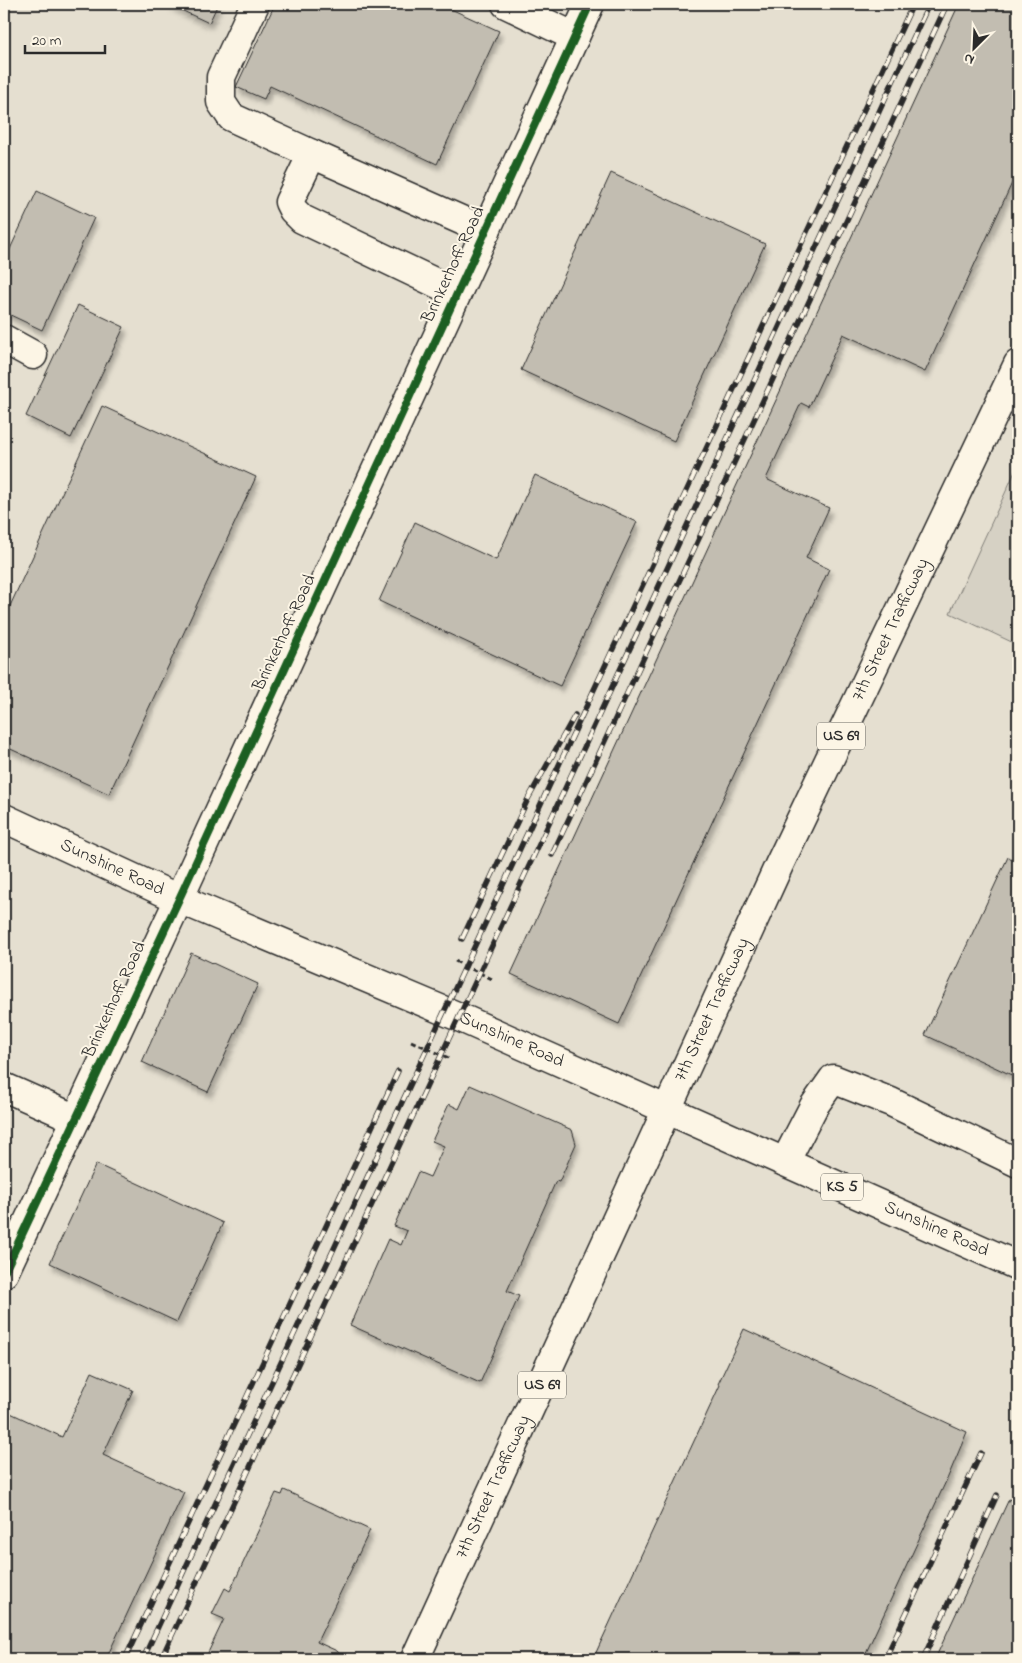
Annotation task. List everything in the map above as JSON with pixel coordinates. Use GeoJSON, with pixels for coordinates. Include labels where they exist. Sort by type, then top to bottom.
{"type":"FeatureCollection","features":[{"type":"Feature","properties":{"kind":"main road"},"geometry":{"type":"LineString","coordinates":[[256,4],[221,77],[221,102],[231,118],[486,231]]}},
{"type":"Feature","properties":{"kind":"main road"},"geometry":{"type":"LineString","coordinates":[[506,4],[575,37]]}},
{"type":"Feature","properties":{"kind":"main road","name":"Brinkerhoff Road"},"geometry":{"type":"LineString","coordinates":[[4,1272],[179,899],[590,4]]}},
{"type":"Feature","properties":{"kind":"main road"},"geometry":{"type":"LineString","coordinates":[[312,154],[290,202],[293,210],[302,219],[457,293]]}},
{"type":"Feature","properties":{"kind":"main road"},"geometry":{"type":"LineString","coordinates":[[4,340],[33,354]]}},
{"type":"Feature","properties":{"kind":"main road","name":"7th Street Trafficway"},"geometry":{"type":"LineString","coordinates":[[416,1659],[779,865],[1018,364]]}},
{"type":"Feature","properties":{"kind":"main road","name":"Sunshine Road"},"geometry":{"type":"LineString","coordinates":[[4,818],[179,899],[459,1016],[1018,1266]]}},
{"type":"Feature","properties":{"kind":"main road"},"geometry":{"type":"LineString","coordinates":[[784,1162],[814,1106],[833,1079],[891,1102],[1018,1163]]}},
{"type":"Feature","properties":{"kind":"main road"},"geometry":{"type":"LineString","coordinates":[[4,1087],[76,1119]]}},
{"type":"Feature","properties":{"kind":"path"},"geometry":{"type":"LineString","coordinates":[[455,961],[492,980]]}},
{"type":"Feature","properties":{"kind":"path"},"geometry":{"type":"LineString","coordinates":[[411,1042],[451,1059]]}},
{"type":"Feature","properties":{"kind":"shaded area"},"geometry":{"type":"Polygon","coordinates":[[[4,4],[1018,4],[1018,1659],[4,1659],[4,4]]]}},
{"type":"Feature","properties":{"kind":"shaded area"},"geometry":{"type":"Polygon","coordinates":[[[1018,465],[1018,645],[950,613],[1018,465]]]}},
{"type":"Feature","properties":{"kind":"building"},"geometry":{"type":"Polygon","coordinates":[[[168,4],[218,4],[209,23],[168,4]]]}},
{"type":"Feature","properties":{"kind":"building"},"geometry":{"type":"Polygon","coordinates":[[[275,4],[440,4],[499,31],[437,164],[270,86],[264,99],[236,87],[275,4]]]}},
{"type":"Feature","properties":{"kind":"building"},"geometry":{"type":"Polygon","coordinates":[[[959,4],[1018,4],[1018,170],[925,372],[843,334],[809,407],[801,403],[766,479],[829,508],[806,558],[829,569],[619,1024],[511,974],[959,4]]]}},
{"type":"Feature","properties":{"kind":"building"},"geometry":{"type":"Polygon","coordinates":[[[611,173],[765,244],[674,441],[521,370],[611,173]]]}},
{"type":"Feature","properties":{"kind":"building"},"geometry":{"type":"Polygon","coordinates":[[[37,191],[94,218],[42,330],[4,312],[4,262],[37,191]]]}},
{"type":"Feature","properties":{"kind":"building"},"geometry":{"type":"Polygon","coordinates":[[[78,305],[124,327],[71,438],[26,416],[78,305]]]}},
{"type":"Feature","properties":{"kind":"building"},"geometry":{"type":"Polygon","coordinates":[[[102,406],[256,477],[109,794],[4,746],[4,619],[102,406]]]}},
{"type":"Feature","properties":{"kind":"building"},"geometry":{"type":"Polygon","coordinates":[[[535,475],[637,522],[560,686],[379,601],[415,522],[496,560],[535,475]]]}},
{"type":"Feature","properties":{"kind":"building"},"geometry":{"type":"Polygon","coordinates":[[[1008,857],[1018,862],[1018,1078],[925,1035],[1008,857]]]}},
{"type":"Feature","properties":{"kind":"building"},"geometry":{"type":"Polygon","coordinates":[[[191,953],[258,984],[208,1092],[142,1062],[191,953]]]}},
{"type":"Feature","properties":{"kind":"building"},"geometry":{"type":"Polygon","coordinates":[[[470,1085],[572,1130],[576,1144],[559,1182],[556,1181],[507,1291],[519,1296],[480,1383],[350,1325],[388,1239],[401,1245],[407,1231],[394,1226],[418,1172],[430,1177],[444,1146],[432,1141],[449,1104],[459,1109],[470,1085]]]}},
{"type":"Feature","properties":{"kind":"building"},"geometry":{"type":"Polygon","coordinates":[[[96,1164],[223,1223],[177,1322],[50,1263],[96,1164]]]}},
{"type":"Feature","properties":{"kind":"building"},"geometry":{"type":"Polygon","coordinates":[[[744,1329],[967,1432],[948,1477],[863,1659],[593,1659],[720,1385],[718,1384],[744,1329]]]}},
{"type":"Feature","properties":{"kind":"building"},"geometry":{"type":"Polygon","coordinates":[[[92,1372],[133,1390],[103,1455],[184,1492],[106,1659],[4,1659],[4,1410],[62,1437],[92,1372]]]}},
{"type":"Feature","properties":{"kind":"building"},"geometry":{"type":"Polygon","coordinates":[[[284,1490],[370,1530],[317,1642],[337,1651],[341,1659],[205,1659],[224,1619],[212,1614],[225,1588],[230,1591],[276,1493],[282,1495],[284,1490]]]}},
{"type":"Feature","properties":{"kind":"building"},"geometry":{"type":"Polygon","coordinates":[[[1009,1499],[1018,1503],[1018,1659],[935,1659],[1009,1499]]]}},
{"type":"Feature","properties":{"kind":"railway"},"geometry":{"type":"LineString","coordinates":[[143,1659],[913,4]]}},
{"type":"Feature","properties":{"kind":"railway"},"geometry":{"type":"LineString","coordinates":[[161,1659],[929,4]]}},
{"type":"Feature","properties":{"kind":"railway"},"geometry":{"type":"LineString","coordinates":[[552,855],[947,4]]}},
{"type":"Feature","properties":{"kind":"railway"},"geometry":{"type":"LineString","coordinates":[[462,939],[528,799],[575,715]]}},
{"type":"Feature","properties":{"kind":"railway"},"geometry":{"type":"LineString","coordinates":[[125,1659],[398,1071]]}},
{"type":"Feature","properties":{"kind":"railway"},"geometry":{"type":"LineString","coordinates":[[885,1659],[981,1453]]}},
{"type":"Feature","properties":{"kind":"railway"},"geometry":{"type":"LineString","coordinates":[[923,1659],[997,1495]]}},
{"type":"Feature","properties":{"kind":"cycle path"},"geometry":{"type":"LineString","coordinates":[[4,1273],[179,899],[590,4]]}}]}
